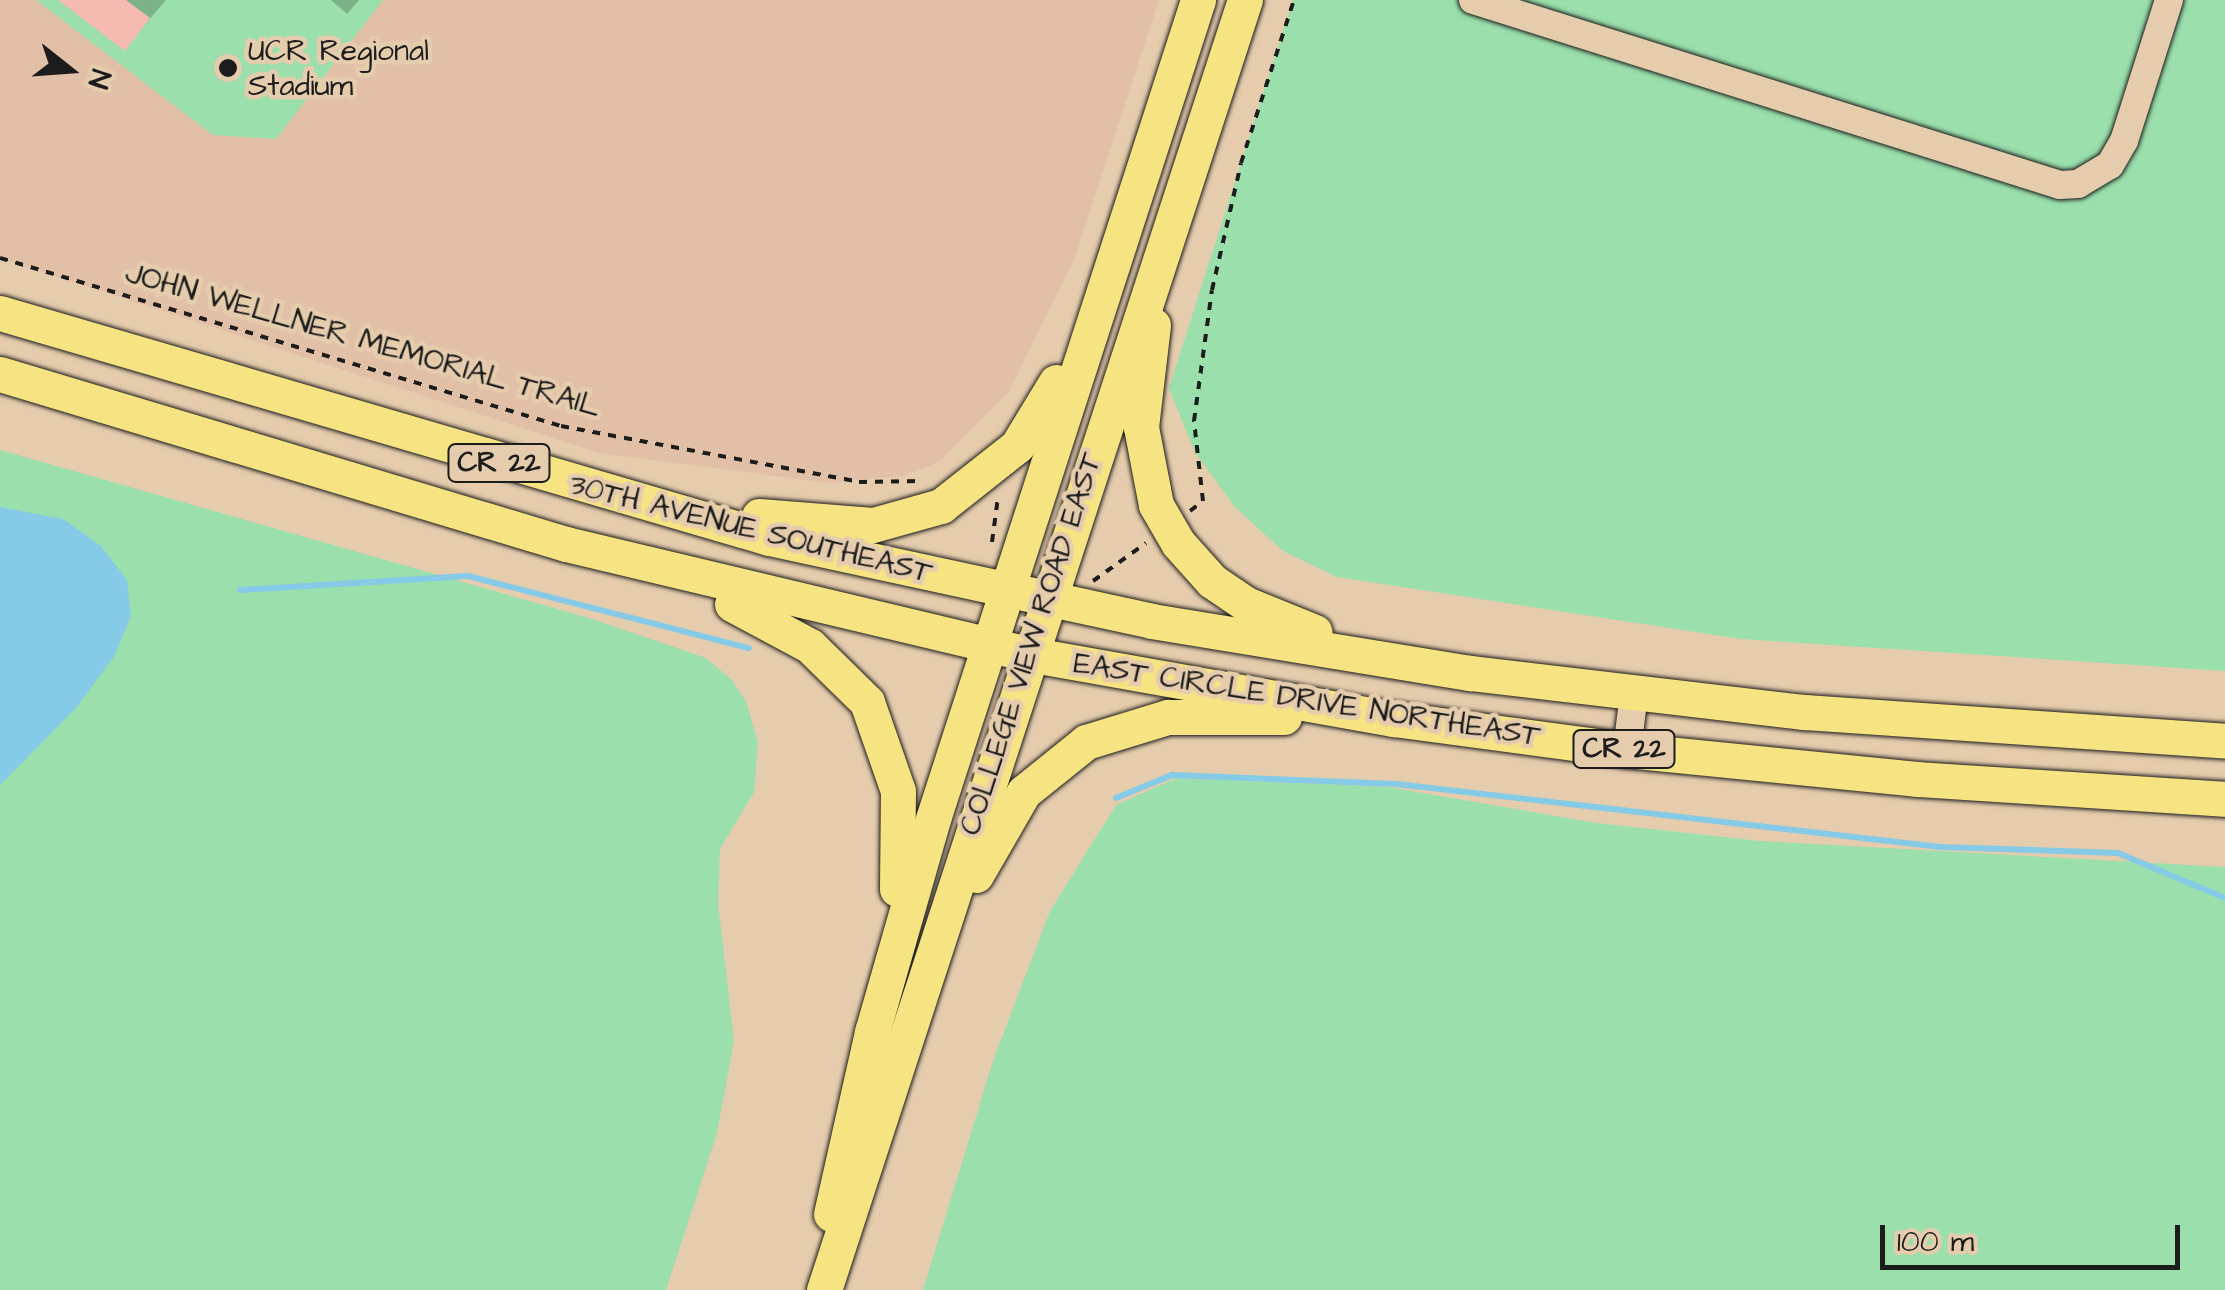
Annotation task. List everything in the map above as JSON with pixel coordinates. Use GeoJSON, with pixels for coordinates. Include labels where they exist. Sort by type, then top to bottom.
{"type":"FeatureCollection","features":[{"type":"Feature","properties":{"kind":"main road","name":"COLLEGE VIEW ROAD EAST"},"geometry":{"type":"LineString","coordinates":[[816,1290],[872,1032],[1008,579],[1198,0]]}},
{"type":"Feature","properties":{"kind":"main road","name":"COLLEGE VIEW ROAD EAST"},"geometry":{"type":"LineString","coordinates":[[824,1290],[1048,589],[1244,0]]}},
{"type":"Feature","properties":{"kind":"main road"},"geometry":{"type":"LineString","coordinates":[[594,490],[874,525],[928,512],[988,476],[1044,408],[1132,202]]}},
{"type":"Feature","properties":{"kind":"main road"},"geometry":{"type":"LineString","coordinates":[[1169,229],[1141,428],[1144,468],[1168,527],[1212,581],[1263,612],[1470,673]]}},
{"type":"Feature","properties":{"kind":"main road","name":"30TH AVENUE SOUTHEAST"},"geometry":{"type":"LineString","coordinates":[[0,312],[594,490],[1048,589]]}},
{"type":"Feature","properties":{"kind":"main road","name":"30TH AVENUE SOUTHEAST"},"geometry":{"type":"LineString","coordinates":[[0,374],[566,544],[987,646]]}},
{"type":"Feature","properties":{"kind":"main road"},"geometry":{"type":"LineString","coordinates":[[566,544],[773,622],[835,666],[867,702],[894,767],[901,814],[893,923],[872,1032]]}},
{"type":"Feature","properties":{"kind":"main road","name":"EAST CIRCLE DRIVE NORTHEAST"},"geometry":{"type":"LineString","coordinates":[[1048,589],[1470,673],[1823,714],[2225,741]]}},
{"type":"Feature","properties":{"kind":"main road","name":"EAST CIRCLE DRIVE NORTHEAST"},"geometry":{"type":"LineString","coordinates":[[987,646],[1394,719],[1627,750],[1917,779],[2225,799]]}},
{"type":"Feature","properties":{"kind":"main road"},"geometry":{"type":"LineString","coordinates":[[920,993],[1007,815],[1038,778],[1086,742],[1168,717],[1394,719]]}},
{"type":"Feature","properties":{"kind":"lane"},"geometry":{"type":"LineString","coordinates":[[1473,0],[2060,186],[2078,184],[2110,166],[2124,142],[2168,0]]}},
{"type":"Feature","properties":{"kind":"lane"},"geometry":{"type":"LineString","coordinates":[[1627,750],[1634,692]]}},
{"type":"Feature","properties":{"kind":"path"},"geometry":{"type":"LineString","coordinates":[[1048,589],[1085,586],[1203,502],[1194,421],[1212,290],[1241,163],[1294,0]]}},
{"type":"Feature","properties":{"kind":"path","name":"JOHN WELLNER MEMORIAL TRAIL"},"geometry":{"type":"LineString","coordinates":[[0,258],[560,426],[858,482],[929,480]]}},
{"type":"Feature","properties":{"kind":"path"},"geometry":{"type":"LineString","coordinates":[[988,476],[999,500],[988,561],[1008,579]]}},
{"type":"Feature","properties":{"kind":"shaded area"},"geometry":{"type":"Polygon","coordinates":[[[0,0],[1159,0],[1075,257],[1009,392],[939,462],[902,476],[828,483],[599,453],[0,258],[0,0]]]}},
{"type":"Feature","properties":{"kind":"green space","name":"UCR Regional Stadium"},"geometry":{"type":"Polygon","coordinates":[[[36,0],[383,0],[276,139],[213,135],[36,0]]]}},
{"type":"Feature","properties":{"kind":"green space"},"geometry":{"type":"Polygon","coordinates":[[[1293,0],[2225,0],[2225,671],[1741,639],[1337,577],[1283,551],[1235,507],[1194,451],[1169,388],[1293,0]]]}},
{"type":"Feature","properties":{"kind":"green space"},"geometry":{"type":"Polygon","coordinates":[[[0,450],[589,618],[706,658],[732,680],[746,701],[758,743],[754,792],[720,849],[718,903],[734,1041],[717,1133],[666,1290],[0,1290],[0,450]]]}},
{"type":"Feature","properties":{"kind":"green space"},"geometry":{"type":"Polygon","coordinates":[[[1177,778],[1388,787],[1597,823],[1760,841],[2225,867],[2225,1290],[923,1290],[993,1061],[1050,911],[1116,805],[1177,778]]]}},
{"type":"Feature","properties":{"kind":"water"},"geometry":{"type":"Polygon","coordinates":[[[0,507],[63,519],[101,546],[127,580],[131,616],[115,655],[76,708],[0,785],[0,507]]]}},
{"type":"Feature","properties":{"kind":"building"},"geometry":{"type":"Polygon","coordinates":[[[58,0],[126,0],[150,18],[125,51],[58,0]]]}},
{"type":"Feature","properties":{"kind":"waterway"},"geometry":{"type":"LineString","coordinates":[[240,590],[468,576],[749,648]]}},
{"type":"Feature","properties":{"kind":"waterway"},"geometry":{"type":"LineString","coordinates":[[1116,798],[1172,775],[1396,784],[1940,847],[2118,853],[2225,898]]}},
{"type":"Feature","properties":{"kind":"place","name":"UCR Regional Stadium"},"geometry":{"type":"Point","coordinates":[228,68]}}]}
